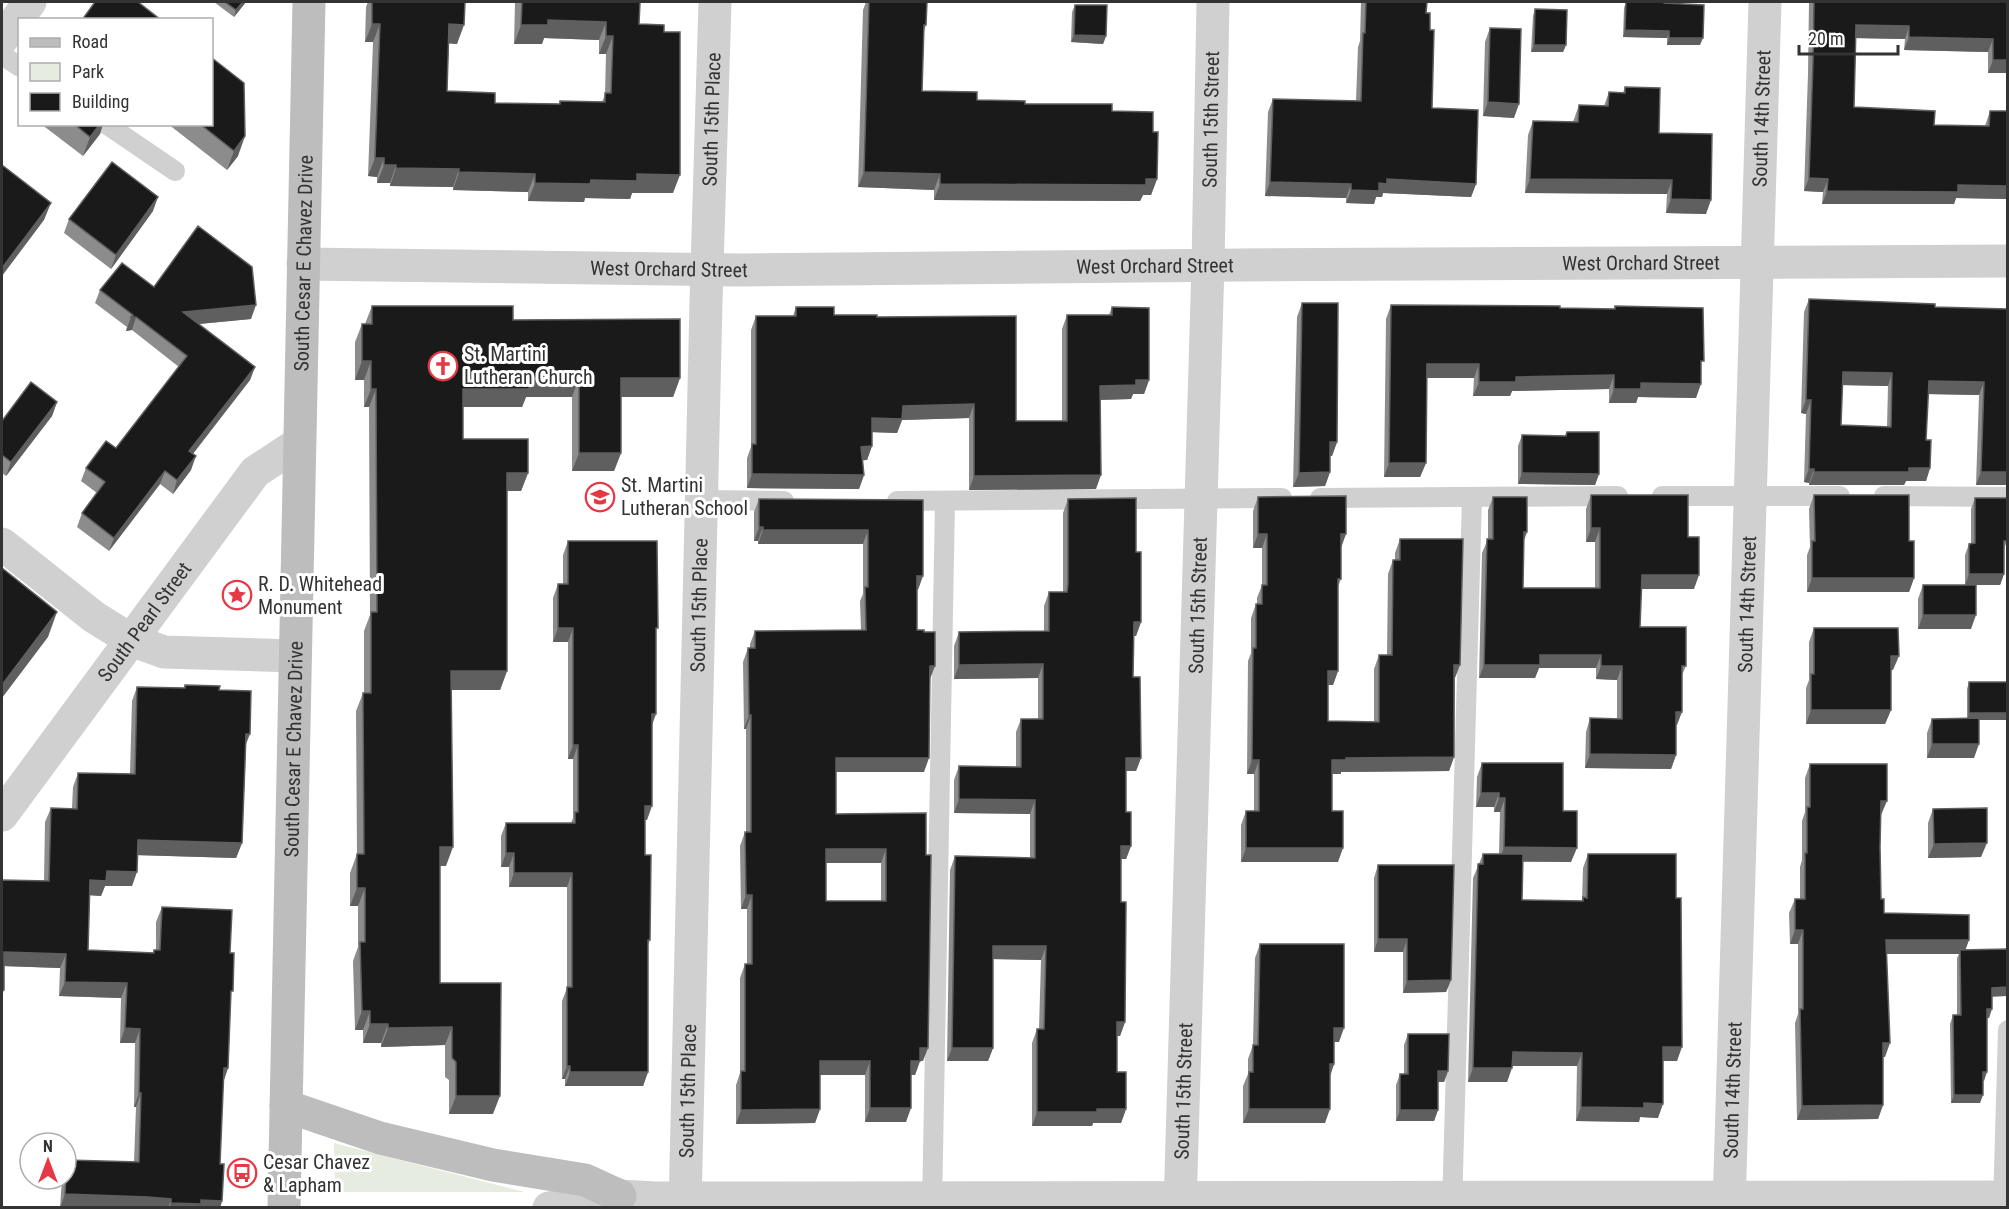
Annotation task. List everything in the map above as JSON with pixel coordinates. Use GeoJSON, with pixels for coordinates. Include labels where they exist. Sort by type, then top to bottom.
{"type":"FeatureCollection","features":[{"type":"Feature","properties":{"kind":"main road","name":"South Cesar E Chavez Drive"},"geometry":{"type":"LineString","coordinates":[[284,1208],[309,2]]}},
{"type":"Feature","properties":{"kind":"main road"},"geometry":{"type":"LineString","coordinates":[[286,1106],[390,1140],[493,1165],[585,1179],[620,1196]]}},
{"type":"Feature","properties":{"kind":"street"},"geometry":{"type":"LineString","coordinates":[[2,39],[30,2]]}},
{"type":"Feature","properties":{"kind":"street","name":"South 15th Place"},"geometry":{"type":"LineString","coordinates":[[685,1203],[706,270],[715,2]]}},
{"type":"Feature","properties":{"kind":"street","name":"South 15th Street"},"geometry":{"type":"LineString","coordinates":[[1180,1203],[1208,265],[1213,2]]}},
{"type":"Feature","properties":{"kind":"street","name":"South 14th Street"},"geometry":{"type":"LineString","coordinates":[[1730,1202],[1765,2]]}},
{"type":"Feature","properties":{"kind":"street","name":"West Orchard Street"},"geometry":{"type":"LineString","coordinates":[[303,264],[706,270],[2007,261]]}},
{"type":"Feature","properties":{"kind":"street","name":"South Pearl Street"},"geometry":{"type":"LineString","coordinates":[[2,814],[255,472],[299,443]]}},
{"type":"Feature","properties":{"kind":"street"},"geometry":{"type":"LineString","coordinates":[[2,544],[94,617],[131,640],[164,652],[295,656]]}},
{"type":"Feature","properties":{"kind":"street"},"geometry":{"type":"LineString","coordinates":[[549,1208],[620,1196],[685,1203],[2004,1200]]}},
{"type":"Feature","properties":{"kind":"lane"},"geometry":{"type":"LineString","coordinates":[[2,55],[18,66]]}},
{"type":"Feature","properties":{"kind":"lane"},"geometry":{"type":"LineString","coordinates":[[109,126],[175,171]]}},
{"type":"Feature","properties":{"kind":"lane"},"geometry":{"type":"LineString","coordinates":[[875,501],[1641,496],[2007,497]]}},
{"type":"Feature","properties":{"kind":"lane"},"geometry":{"type":"LineString","coordinates":[[1452,1203],[1472,497]]}},
{"type":"Feature","properties":{"kind":"lane"},"geometry":{"type":"LineString","coordinates":[[702,500],[804,501]]}},
{"type":"Feature","properties":{"kind":"lane"},"geometry":{"type":"LineString","coordinates":[[932,1203],[945,502]]}},
{"type":"Feature","properties":{"kind":"lane"},"geometry":{"type":"LineString","coordinates":[[2004,1200],[2007,1030]]}},
{"type":"Feature","properties":{"kind":"green space"},"geometry":{"type":"Polygon","coordinates":[[[334,1143],[525,1192],[335,1192],[334,1143]]]}},
{"type":"Feature","properties":{"kind":"building"},"geometry":{"type":"Polygon","coordinates":[[[95,2],[138,2],[158,18],[83,18],[95,2]]]}},
{"type":"Feature","properties":{"kind":"building"},"geometry":{"type":"Polygon","coordinates":[[[225,2],[243,2],[236,10],[225,2]]]}},
{"type":"Feature","properties":{"kind":"building"},"geometry":{"type":"Polygon","coordinates":[[[372,2],[465,2],[464,25],[449,24],[447,91],[495,93],[495,103],[560,104],[560,101],[605,102],[605,93],[611,93],[613,36],[606,36],[606,22],[548,20],[548,25],[521,25],[522,2],[640,2],[639,24],[664,25],[664,32],[680,32],[680,175],[637,174],[637,181],[591,180],[590,184],[535,183],[535,174],[459,172],[459,169],[396,168],[396,165],[384,165],[384,158],[375,158],[380,24],[372,24],[372,2]]]}},
{"type":"Feature","properties":{"kind":"building"},"geometry":{"type":"Polygon","coordinates":[[[869,2],[927,2],[922,91],[977,92],[977,100],[1025,101],[1025,104],[1112,104],[1112,111],[1153,112],[1153,132],[1158,132],[1157,179],[1146,179],[1146,185],[940,184],[940,174],[864,172],[869,2]]]}},
{"type":"Feature","properties":{"kind":"building"},"geometry":{"type":"Polygon","coordinates":[[[1366,2],[1427,2],[1426,13],[1430,13],[1430,30],[1434,30],[1432,108],[1478,110],[1476,184],[1387,179],[1387,184],[1379,183],[1379,191],[1351,190],[1351,184],[1270,182],[1273,99],[1361,101],[1366,2]]]}},
{"type":"Feature","properties":{"kind":"building"},"geometry":{"type":"Polygon","coordinates":[[[1626,2],[1704,5],[1703,38],[1669,38],[1669,31],[1625,30],[1626,2]]]}},
{"type":"Feature","properties":{"kind":"building"},"geometry":{"type":"Polygon","coordinates":[[[1814,2],[2007,2],[2007,60],[1993,60],[1993,39],[1909,37],[1909,26],[1856,25],[1854,107],[1935,111],[1934,125],[1989,126],[1990,111],[2007,111],[2007,186],[1958,185],[1958,192],[1827,191],[1828,179],[1809,178],[1814,2]]]}},
{"type":"Feature","properties":{"kind":"building"},"geometry":{"type":"Polygon","coordinates":[[[1075,5],[1107,5],[1106,36],[1074,35],[1075,5]]]}},
{"type":"Feature","properties":{"kind":"building"},"geometry":{"type":"Polygon","coordinates":[[[1535,9],[1567,10],[1566,45],[1534,45],[1535,9]]]}},
{"type":"Feature","properties":{"kind":"building"},"geometry":{"type":"Polygon","coordinates":[[[1490,28],[1521,29],[1519,104],[1488,102],[1490,28]]]}},
{"type":"Feature","properties":{"kind":"building"},"geometry":{"type":"Polygon","coordinates":[[[213,59],[244,83],[245,136],[234,151],[203,126],[213,126],[213,59]]]}},
{"type":"Feature","properties":{"kind":"building"},"geometry":{"type":"Polygon","coordinates":[[[1625,87],[1660,88],[1659,133],[1712,134],[1711,200],[1671,199],[1672,180],[1530,179],[1533,121],[1578,122],[1579,105],[1608,106],[1609,92],[1625,93],[1625,87]]]}},
{"type":"Feature","properties":{"kind":"building"},"geometry":{"type":"Polygon","coordinates":[[[76,126],[98,126],[90,137],[76,126]]]}},
{"type":"Feature","properties":{"kind":"building"},"geometry":{"type":"Polygon","coordinates":[[[112,162],[158,197],[116,255],[69,219],[112,162]]]}},
{"type":"Feature","properties":{"kind":"building"},"geometry":{"type":"Polygon","coordinates":[[[2,165],[51,203],[2,268],[2,165]]]}},
{"type":"Feature","properties":{"kind":"building"},"geometry":{"type":"Polygon","coordinates":[[[198,226],[252,267],[256,305],[183,312],[255,367],[189,451],[196,456],[177,480],[165,471],[114,538],[82,513],[105,482],[86,468],[106,441],[116,448],[187,356],[136,317],[131,317],[133,315],[100,290],[122,263],[154,287],[198,226]]]}},
{"type":"Feature","properties":{"kind":"building"},"geometry":{"type":"Polygon","coordinates":[[[1809,299],[2007,309],[2007,472],[1981,472],[1984,382],[1929,381],[1926,440],[1931,440],[1930,468],[1909,468],[1909,472],[1814,472],[1814,469],[1809,469],[1811,400],[1806,400],[1809,299]],[[1843,372],[1841,425],[1891,427],[1892,373],[1843,372]]]}},
{"type":"Feature","properties":{"kind":"building"},"geometry":{"type":"Polygon","coordinates":[[[1302,303],[1338,303],[1337,442],[1330,442],[1330,472],[1299,473],[1302,303]]]}},
{"type":"Feature","properties":{"kind":"building"},"geometry":{"type":"Polygon","coordinates":[[[1391,305],[1560,306],[1560,308],[1615,309],[1615,306],[1703,308],[1704,361],[1701,361],[1701,384],[1641,383],[1641,389],[1614,389],[1614,375],[1516,377],[1516,382],[1479,382],[1479,364],[1427,364],[1426,463],[1389,463],[1391,305]]]}},
{"type":"Feature","properties":{"kind":"building"},"geometry":{"type":"Polygon","coordinates":[[[372,306],[513,306],[513,320],[680,319],[680,378],[621,378],[621,453],[579,453],[579,378],[529,378],[529,389],[463,389],[463,439],[528,439],[528,473],[507,473],[507,671],[451,671],[453,847],[440,847],[440,983],[501,983],[500,1096],[456,1096],[456,1062],[452,1058],[452,1027],[388,1028],[388,1024],[370,1024],[370,1011],[362,1011],[360,942],[365,942],[365,888],[357,888],[357,854],[364,854],[363,693],[371,693],[371,612],[377,612],[376,389],[371,389],[371,361],[362,361],[362,324],[372,324],[372,306]]]}},
{"type":"Feature","properties":{"kind":"building"},"geometry":{"type":"Polygon","coordinates":[[[796,307],[834,307],[834,315],[877,315],[877,317],[1016,316],[1016,421],[1067,421],[1067,315],[1112,315],[1112,307],[1149,308],[1149,380],[1136,380],[1136,385],[1100,386],[1101,475],[974,476],[974,404],[903,406],[902,419],[872,418],[872,446],[861,447],[864,475],[752,474],[752,444],[756,444],[756,316],[796,316],[796,307]]]}},
{"type":"Feature","properties":{"kind":"building"},"geometry":{"type":"Polygon","coordinates":[[[31,382],[57,402],[11,462],[2,455],[2,421],[31,382]]]}},
{"type":"Feature","properties":{"kind":"building"},"geometry":{"type":"Polygon","coordinates":[[[1567,432],[1599,432],[1599,474],[1522,473],[1522,435],[1566,436],[1567,432]]]}},
{"type":"Feature","properties":{"kind":"building"},"geometry":{"type":"Polygon","coordinates":[[[1591,495],[1688,495],[1688,537],[1699,537],[1699,575],[1642,575],[1640,627],[1686,627],[1686,666],[1682,666],[1682,712],[1676,712],[1676,755],[1590,754],[1590,718],[1622,719],[1622,666],[1601,666],[1601,655],[1540,655],[1540,665],[1484,665],[1487,539],[1493,539],[1493,497],[1527,497],[1523,588],[1600,588],[1600,528],[1591,528],[1591,495]]]}},
{"type":"Feature","properties":{"kind":"building"},"geometry":{"type":"Polygon","coordinates":[[[1814,495],[1909,495],[1909,541],[1914,541],[1914,578],[1812,578],[1812,541],[1815,541],[1814,495]]]}},
{"type":"Feature","properties":{"kind":"building"},"geometry":{"type":"Polygon","coordinates":[[[1346,496],[1346,534],[1341,534],[1341,579],[1338,579],[1338,671],[1328,671],[1328,721],[1379,722],[1379,655],[1392,655],[1393,560],[1400,560],[1400,539],[1463,539],[1460,665],[1454,665],[1454,757],[1332,760],[1332,811],[1343,811],[1343,848],[1246,848],[1246,811],[1259,811],[1259,760],[1252,760],[1253,648],[1256,648],[1256,604],[1262,604],[1262,585],[1267,585],[1267,534],[1258,534],[1258,497],[1346,496]]]}},
{"type":"Feature","properties":{"kind":"building"},"geometry":{"type":"Polygon","coordinates":[[[1136,498],[1136,552],[1141,552],[1141,622],[1134,622],[1133,677],[1140,677],[1141,758],[1126,758],[1126,812],[1131,812],[1131,846],[1121,846],[1121,902],[1126,902],[1125,1022],[1117,1022],[1117,1072],[1126,1072],[1126,1109],[1097,1109],[1097,1112],[1037,1112],[1037,1029],[1044,1029],[1046,946],[993,946],[993,1048],[952,1048],[955,856],[1035,858],[1035,800],[959,799],[959,766],[1021,767],[1021,719],[1043,719],[1043,664],[959,665],[959,632],[1049,631],[1049,592],[1067,592],[1068,499],[1136,498]]]}},
{"type":"Feature","properties":{"kind":"building"},"geometry":{"type":"Polygon","coordinates":[[[1975,498],[2007,498],[2004,574],[1969,574],[1969,544],[1975,543],[1975,498]]]}},
{"type":"Feature","properties":{"kind":"building"},"geometry":{"type":"Polygon","coordinates":[[[759,499],[923,500],[923,576],[917,576],[917,630],[935,632],[935,666],[930,666],[929,758],[836,758],[836,814],[926,813],[926,855],[931,855],[928,1048],[920,1048],[920,1061],[911,1061],[911,1108],[870,1108],[870,1061],[820,1061],[820,1109],[741,1110],[741,1071],[745,1071],[745,964],[752,964],[752,895],[746,895],[745,832],[751,832],[751,715],[749,715],[748,648],[755,648],[755,631],[866,630],[865,587],[868,587],[868,530],[763,530],[763,527],[759,527],[759,499]],[[826,849],[826,901],[886,901],[886,849],[826,849]]]}},
{"type":"Feature","properties":{"kind":"building"},"geometry":{"type":"Polygon","coordinates":[[[568,541],[657,541],[658,628],[656,628],[656,714],[652,714],[652,806],[645,806],[645,855],[651,855],[650,940],[648,940],[648,1072],[570,1072],[570,1066],[567,1066],[567,987],[572,987],[572,873],[514,873],[514,853],[506,853],[506,823],[575,823],[575,812],[578,812],[578,745],[573,745],[573,628],[558,628],[558,584],[568,584],[568,541]]]}},
{"type":"Feature","properties":{"kind":"building"},"geometry":{"type":"Polygon","coordinates":[[[2,568],[57,612],[2,685],[2,568]]]}},
{"type":"Feature","properties":{"kind":"building"},"geometry":{"type":"Polygon","coordinates":[[[1923,585],[1976,585],[1976,615],[1923,615],[1923,585]]]}},
{"type":"Feature","properties":{"kind":"building"},"geometry":{"type":"Polygon","coordinates":[[[1814,628],[1898,628],[1899,656],[1891,656],[1891,710],[1811,710],[1814,628]]]}},
{"type":"Feature","properties":{"kind":"building"},"geometry":{"type":"Polygon","coordinates":[[[1969,682],[2007,682],[2007,713],[1969,713],[1969,682]]]}},
{"type":"Feature","properties":{"kind":"building"},"geometry":{"type":"Polygon","coordinates":[[[185,685],[220,686],[219,690],[251,691],[250,734],[246,734],[242,843],[138,840],[137,872],[107,871],[106,881],[90,880],[88,950],[154,953],[154,950],[160,950],[162,907],[232,910],[230,953],[234,953],[233,991],[231,991],[228,1068],[224,1068],[220,1164],[224,1164],[222,1201],[201,1200],[201,1204],[171,1203],[171,1199],[148,1197],[65,1194],[65,1191],[78,1191],[78,1160],[139,1162],[140,1029],[125,1028],[127,983],[65,982],[66,954],[4,952],[4,990],[2,990],[2,880],[49,881],[51,808],[77,809],[78,773],[135,774],[137,687],[185,688],[185,685]]]}},
{"type":"Feature","properties":{"kind":"building"},"geometry":{"type":"Polygon","coordinates":[[[1979,718],[1979,744],[1932,744],[1932,719],[1979,718]]]}},
{"type":"Feature","properties":{"kind":"building"},"geometry":{"type":"Polygon","coordinates":[[[1482,763],[1563,763],[1563,811],[1577,811],[1577,848],[1504,847],[1505,798],[1499,798],[1499,793],[1481,793],[1482,763]]]}},
{"type":"Feature","properties":{"kind":"building"},"geometry":{"type":"Polygon","coordinates":[[[1810,764],[1887,764],[1887,801],[1881,801],[1880,847],[1881,899],[1884,899],[1884,913],[1969,915],[1969,940],[1886,940],[1890,1043],[1883,1043],[1883,1105],[1802,1106],[1800,1009],[1803,1009],[1803,930],[1795,930],[1795,899],[1805,899],[1810,764]]]}},
{"type":"Feature","properties":{"kind":"building"},"geometry":{"type":"Polygon","coordinates":[[[1987,808],[1987,843],[1934,844],[1933,809],[1987,808]]]}},
{"type":"Feature","properties":{"kind":"building"},"geometry":{"type":"Polygon","coordinates":[[[1483,854],[1523,854],[1522,900],[1583,901],[1583,897],[1587,898],[1588,854],[1676,854],[1676,898],[1681,898],[1682,1047],[1663,1047],[1663,1104],[1644,1103],[1644,1108],[1581,1107],[1582,1053],[1513,1052],[1512,1068],[1473,1068],[1478,864],[1483,864],[1483,854]]]}},
{"type":"Feature","properties":{"kind":"building"},"geometry":{"type":"Polygon","coordinates":[[[1378,865],[1454,865],[1451,980],[1407,981],[1407,939],[1378,939],[1378,865]]]}},
{"type":"Feature","properties":{"kind":"building"},"geometry":{"type":"Polygon","coordinates":[[[1260,944],[1344,944],[1344,1028],[1334,1028],[1334,1064],[1330,1064],[1330,1109],[1249,1109],[1249,1072],[1253,1072],[1253,1045],[1258,1045],[1260,944]]]}},
{"type":"Feature","properties":{"kind":"building"},"geometry":{"type":"Polygon","coordinates":[[[2007,949],[2007,987],[1992,988],[1992,1009],[1987,1009],[1987,1072],[1983,1072],[1983,1095],[1954,1095],[1953,1015],[1961,1015],[1960,950],[2007,949]]]}},
{"type":"Feature","properties":{"kind":"building"},"geometry":{"type":"Polygon","coordinates":[[[1408,1034],[1449,1034],[1448,1071],[1438,1071],[1438,1110],[1400,1110],[1400,1074],[1408,1074],[1408,1034]]]}},
{"type":"Feature","properties":{"kind":"place","name":"St. Martini Lutheran Church"},"geometry":{"type":"Point","coordinates":[443,366]}},
{"type":"Feature","properties":{"kind":"place","name":"St. Martini Lutheran School"},"geometry":{"type":"Point","coordinates":[600,497]}},
{"type":"Feature","properties":{"kind":"place","name":"R. D. Whitehead Monument"},"geometry":{"type":"Point","coordinates":[237,595]}},
{"type":"Feature","properties":{"kind":"place","name":"Cesar Chavez & Lapham"},"geometry":{"type":"Point","coordinates":[242,1173]}}]}
